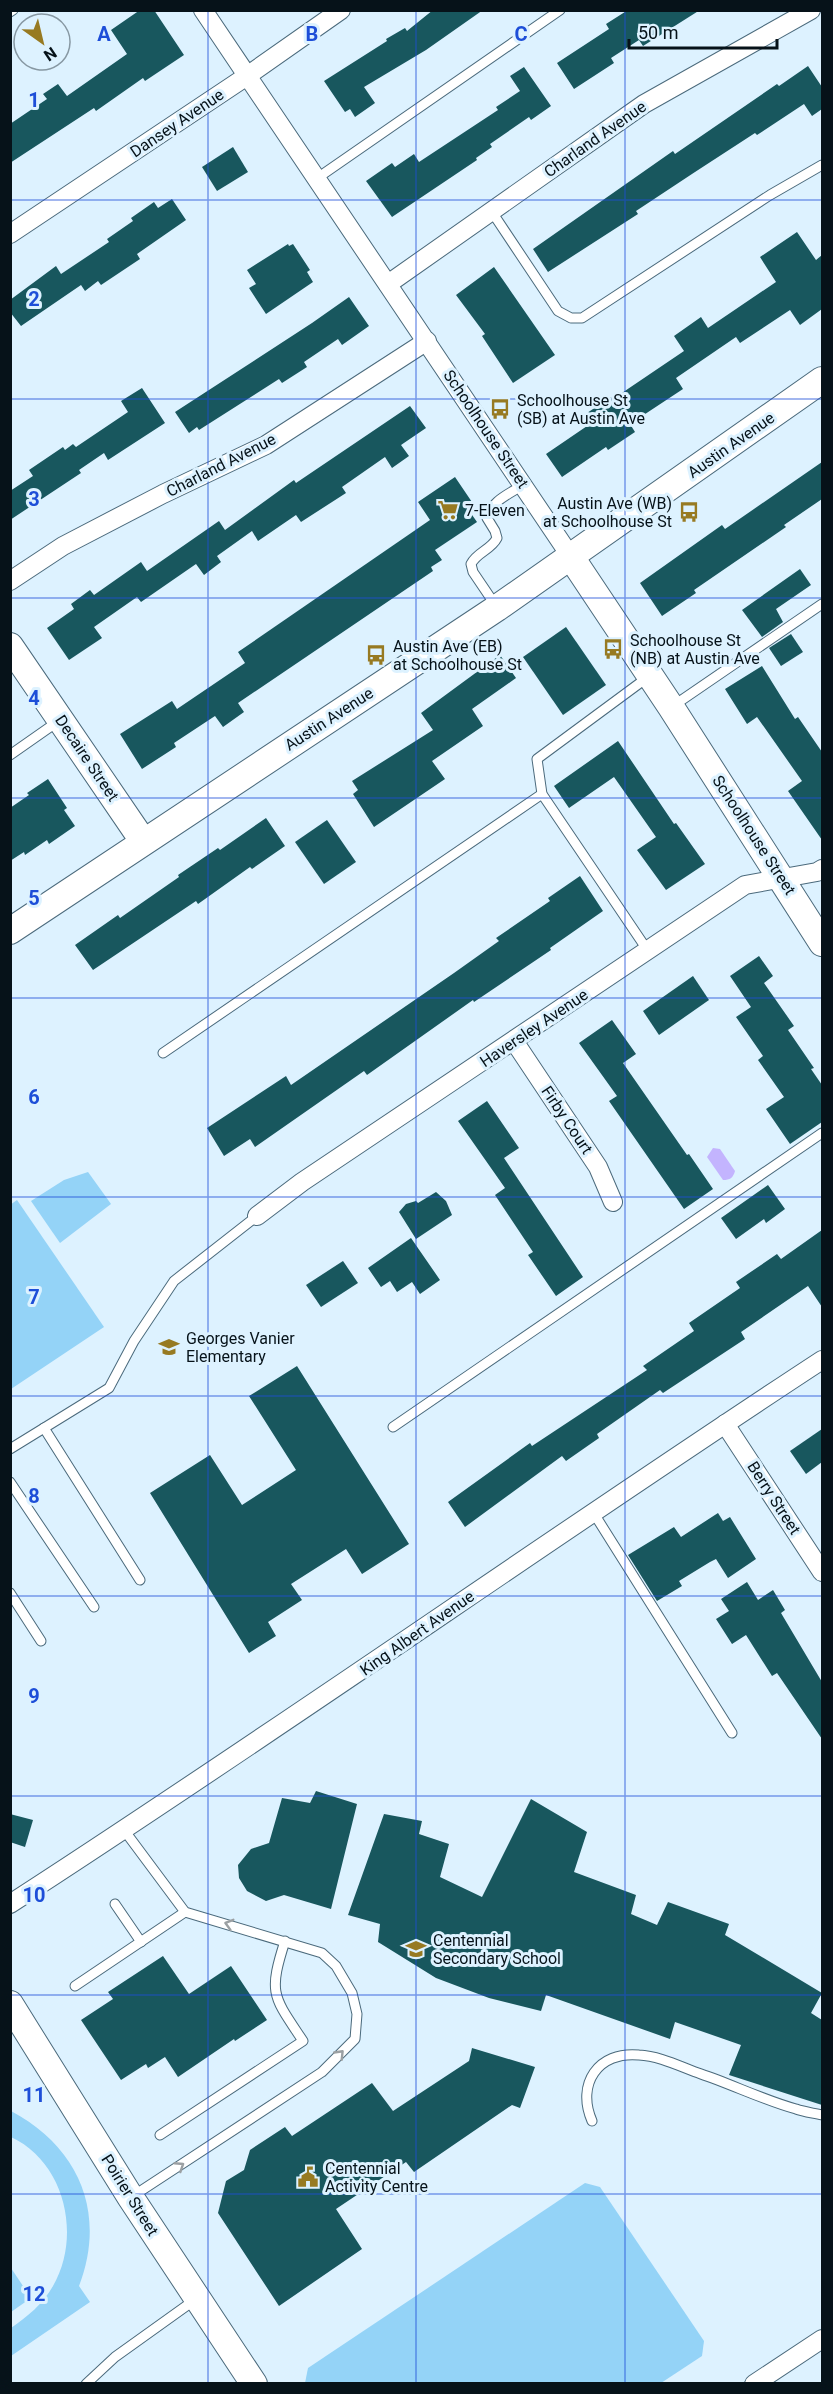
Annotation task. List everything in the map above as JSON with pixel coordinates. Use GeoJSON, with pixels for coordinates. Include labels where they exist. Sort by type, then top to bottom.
{"type":"FeatureCollection","features":[{"type":"Feature","properties":{"kind":"street","name":"Schoolhouse Street"},"geometry":{"type":"LineString","coordinates":[[203,10],[650,675],[822,943]]}},
{"type":"Feature","properties":{"kind":"street","name":"Dansey Avenue"},"geometry":{"type":"LineString","coordinates":[[10,234],[247,76],[341,10]]}},
{"type":"Feature","properties":{"kind":"street","name":"Charland Avenue"},"geometry":{"type":"LineString","coordinates":[[388,284],[644,104],[811,10]]}},
{"type":"Feature","properties":{"kind":"street","name":"Charland Avenue"},"geometry":{"type":"LineString","coordinates":[[10,581],[63,546],[163,494],[266,445],[427,341]]}},
{"type":"Feature","properties":{"kind":"street","name":"Austin Avenue"},"geometry":{"type":"LineString","coordinates":[[10,931],[497,608],[822,380]]}},
{"type":"Feature","properties":{"kind":"street","name":"Decaire Street"},"geometry":{"type":"LineString","coordinates":[[10,646],[144,841]]}},
{"type":"Feature","properties":{"kind":"street","name":"Haversley Avenue"},"geometry":{"type":"LineString","coordinates":[[257,1216],[302,1182],[745,885],[817,872],[822,868]]}},
{"type":"Feature","properties":{"kind":"street","name":"Firby Court"},"geometry":{"type":"LineString","coordinates":[[514,1041],[598,1167],[613,1202]]}},
{"type":"Feature","properties":{"kind":"street","name":"King Albert Avenue"},"geometry":{"type":"LineString","coordinates":[[10,1904],[332,1692],[592,1512],[822,1360]]}},
{"type":"Feature","properties":{"kind":"street","name":"Berry Street"},"geometry":{"type":"LineString","coordinates":[[724,1424],[822,1572]]}},
{"type":"Feature","properties":{"kind":"street","name":"Poirier Street"},"geometry":{"type":"LineString","coordinates":[[10,2004],[131,2198],[254,2384]]}},
{"type":"Feature","properties":{"kind":"street"},"geometry":{"type":"LineString","coordinates":[[754,2384],[822,2339]]}},
{"type":"Feature","properties":{"kind":"lane"},"geometry":{"type":"LineString","coordinates":[[316,179],[560,10]]}},
{"type":"Feature","properties":{"kind":"lane"},"geometry":{"type":"LineString","coordinates":[[492,212],[558,311],[571,318],[582,318],[770,195],[822,165]]}},
{"type":"Feature","properties":{"kind":"lane"},"geometry":{"type":"LineString","coordinates":[[497,608],[473,572],[471,564],[474,557],[494,544],[497,538],[488,518],[490,509],[523,485]]}},
{"type":"Feature","properties":{"kind":"lane"},"geometry":{"type":"LineString","coordinates":[[671,707],[822,604]]}},
{"type":"Feature","properties":{"kind":"lane"},"geometry":{"type":"LineString","coordinates":[[648,951],[542,794],[537,759],[650,675]]}},
{"type":"Feature","properties":{"kind":"lane"},"geometry":{"type":"LineString","coordinates":[[10,755],[61,720]]}},
{"type":"Feature","properties":{"kind":"lane"},"geometry":{"type":"LineString","coordinates":[[163,1053],[542,794]]}},
{"type":"Feature","properties":{"kind":"lane"},"geometry":{"type":"LineString","coordinates":[[393,1427],[822,1133]]}},
{"type":"Feature","properties":{"kind":"lane"},"geometry":{"type":"LineString","coordinates":[[10,1449],[109,1388],[134,1341],[174,1281],[257,1216]]}},
{"type":"Feature","properties":{"kind":"lane"},"geometry":{"type":"LineString","coordinates":[[44,1428],[140,1580]]}},
{"type":"Feature","properties":{"kind":"lane"},"geometry":{"type":"LineString","coordinates":[[10,1482],[94,1607]]}},
{"type":"Feature","properties":{"kind":"lane"},"geometry":{"type":"LineString","coordinates":[[592,1512],[732,1733]]}},
{"type":"Feature","properties":{"kind":"lane"},"geometry":{"type":"LineString","coordinates":[[10,1593],[41,1641]]}},
{"type":"Feature","properties":{"kind":"lane"},"geometry":{"type":"LineString","coordinates":[[124,1830],[185,1912],[322,1953],[336,1966],[352,1993],[357,2014],[355,2039],[322,2072],[131,2198]]}},
{"type":"Feature","properties":{"kind":"lane"},"geometry":{"type":"LineString","coordinates":[[115,1904],[141,1942]]}},
{"type":"Feature","properties":{"kind":"lane"},"geometry":{"type":"LineString","coordinates":[[75,1986],[185,1912]]}},
{"type":"Feature","properties":{"kind":"lane"},"geometry":{"type":"LineString","coordinates":[[160,2136],[303,2041],[282,2010],[274,1983],[275,1972],[285,1941]]}},
{"type":"Feature","properties":{"kind":"lane"},"geometry":{"type":"LineString","coordinates":[[592,2121],[585,2092],[592,2076],[599,2068],[615,2058],[637,2054],[676,2065],[795,2109],[822,2115]]}},
{"type":"Feature","properties":{"kind":"lane"},"geometry":{"type":"LineString","coordinates":[[86,2384],[115,2357],[196,2298]]}},
{"type":"Feature","properties":{"kind":"shaded area"},"geometry":{"type":"Polygon","coordinates":[[[713,1148],[720,1149],[735,1171],[729,1179],[723,1180],[707,1157],[713,1148]]]}},
{"type":"Feature","properties":{"kind":"shaded area"},"geometry":{"type":"Polygon","coordinates":[[[88,1172],[111,1204],[60,1243],[31,1201],[64,1180],[88,1172]]]}},
{"type":"Feature","properties":{"kind":"shaded area"},"geometry":{"type":"Polygon","coordinates":[[[17,1200],[104,1327],[11,1389],[10,1205],[17,1200]]]}},
{"type":"Feature","properties":{"kind":"shaded area"},"geometry":{"type":"Polygon","coordinates":[[[11,2111],[35,2126],[54,2143],[70,2163],[81,2185],[88,2208],[90,2233],[87,2259],[79,2286],[90,2302],[11,2356],[11,2328],[40,2304],[53,2286],[62,2266],[67,2223],[56,2182],[44,2164],[29,2149],[11,2137],[11,2111]]]}},
{"type":"Feature","properties":{"kind":"shaded area"},"geometry":{"type":"Polygon","coordinates":[[[585,2183],[600,2187],[704,2341],[702,2356],[661,2383],[305,2383],[308,2368],[585,2183]]]}},
{"type":"Feature","properties":{"kind":"shaded area"},"geometry":{"type":"Polygon","coordinates":[[[11,2268],[31,2298],[10,2312],[11,2268]]]}},
{"type":"Feature","properties":{"kind":"building"},"geometry":{"type":"Polygon","coordinates":[[[140,10],[154,10],[184,55],[145,81],[143,78],[96,111],[94,108],[10,163],[10,124],[47,99],[43,94],[58,84],[67,96],[127,54],[111,30],[140,10]]]}},
{"type":"Feature","properties":{"kind":"building"},"geometry":{"type":"Polygon","coordinates":[[[433,10],[483,10],[426,50],[364,87],[375,103],[355,117],[350,109],[345,112],[324,81],[387,41],[386,39],[405,28],[407,31],[433,10]]]}},
{"type":"Feature","properties":{"kind":"building"},"geometry":{"type":"Polygon","coordinates":[[[628,10],[700,10],[643,46],[639,40],[611,58],[614,63],[574,89],[557,63],[609,29],[606,24],[628,10]]]}},
{"type":"Feature","properties":{"kind":"building"},"geometry":{"type":"Polygon","coordinates":[[[808,66],[822,87],[822,109],[812,116],[804,104],[757,135],[755,133],[636,211],[638,214],[548,272],[533,249],[673,151],[675,154],[777,84],[779,86],[808,66]]]}},
{"type":"Feature","properties":{"kind":"building"},"geometry":{"type":"Polygon","coordinates":[[[524,67],[551,106],[531,120],[529,117],[490,144],[492,147],[476,158],[477,160],[392,217],[366,181],[392,163],[395,167],[414,154],[419,162],[498,110],[496,107],[520,91],[510,76],[524,67]]]}},
{"type":"Feature","properties":{"kind":"building"},"geometry":{"type":"Polygon","coordinates":[[[233,147],[248,172],[217,191],[202,167],[233,147]]]}},
{"type":"Feature","properties":{"kind":"building"},"geometry":{"type":"Polygon","coordinates":[[[172,199],[186,220],[137,254],[140,259],[101,285],[98,281],[85,291],[81,285],[21,326],[10,312],[10,300],[56,266],[61,274],[109,242],[107,239],[133,221],[131,218],[154,202],[158,208],[172,199]]]}},
{"type":"Feature","properties":{"kind":"building"},"geometry":{"type":"Polygon","coordinates":[[[797,232],[816,260],[822,255],[822,309],[800,325],[790,310],[740,343],[736,337],[676,378],[683,389],[630,424],[635,432],[608,450],[606,447],[562,477],[546,454],[590,424],[584,415],[611,397],[613,399],[684,351],[674,336],[701,317],[708,328],[776,282],[760,257],[797,232]]]}},
{"type":"Feature","properties":{"kind":"building"},"geometry":{"type":"Polygon","coordinates":[[[288,244],[289,246],[293,244],[310,270],[307,272],[313,282],[266,314],[249,288],[256,284],[247,270],[288,244]]]}},
{"type":"Feature","properties":{"kind":"building"},"geometry":{"type":"Polygon","coordinates":[[[494,267],[555,355],[513,383],[482,336],[485,334],[456,295],[494,267]]]}},
{"type":"Feature","properties":{"kind":"building"},"geometry":{"type":"Polygon","coordinates":[[[349,297],[369,326],[342,345],[338,339],[304,362],[307,367],[282,383],[279,379],[199,430],[197,427],[189,433],[175,412],[349,297]]]}},
{"type":"Feature","properties":{"kind":"building"},"geometry":{"type":"Polygon","coordinates":[[[142,388],[165,423],[108,460],[104,453],[79,470],[81,473],[10,520],[10,491],[33,476],[29,470],[63,447],[65,450],[73,444],[76,447],[128,412],[121,401],[142,388]]]}},
{"type":"Feature","properties":{"kind":"building"},"geometry":{"type":"Polygon","coordinates":[[[410,406],[426,428],[401,445],[409,456],[392,468],[385,457],[342,487],[346,493],[301,522],[296,515],[258,541],[252,531],[217,556],[221,562],[204,575],[196,564],[141,602],[137,597],[94,627],[102,638],[69,660],[47,628],[74,609],[71,604],[90,590],[94,595],[141,562],[147,571],[219,521],[225,530],[294,480],[296,483],[410,406]]]}},
{"type":"Feature","properties":{"kind":"building"},"geometry":{"type":"Polygon","coordinates":[[[822,462],[822,499],[784,525],[786,527],[694,590],[696,593],[662,616],[640,583],[722,525],[725,529],[822,462]]]}},
{"type":"Feature","properties":{"kind":"building"},"geometry":{"type":"Polygon","coordinates":[[[455,477],[476,508],[470,512],[477,522],[435,550],[442,560],[431,567],[433,571],[238,703],[244,712],[223,727],[215,716],[174,743],[176,747],[142,769],[120,734],[172,701],[177,709],[245,663],[238,652],[430,520],[418,502],[455,477]]]}},
{"type":"Feature","properties":{"kind":"building"},"geometry":{"type":"Polygon","coordinates":[[[800,569],[811,585],[776,609],[783,622],[762,637],[742,610],[800,569]]]}},
{"type":"Feature","properties":{"kind":"building"},"geometry":{"type":"Polygon","coordinates":[[[566,627],[606,685],[563,715],[523,657],[566,627]]]}},
{"type":"Feature","properties":{"kind":"building"},"geometry":{"type":"Polygon","coordinates":[[[791,634],[803,652],[781,666],[769,648],[791,634]]]}},
{"type":"Feature","properties":{"kind":"building"},"geometry":{"type":"Polygon","coordinates":[[[500,655],[516,678],[472,709],[483,726],[432,761],[445,779],[374,827],[353,794],[358,790],[352,781],[433,730],[421,713],[500,655]]]}},
{"type":"Feature","properties":{"kind":"building"},"geometry":{"type":"Polygon","coordinates":[[[762,666],[795,719],[798,717],[822,752],[822,840],[788,791],[802,781],[757,717],[747,724],[725,689],[762,666]]]}},
{"type":"Feature","properties":{"kind":"building"},"geometry":{"type":"Polygon","coordinates":[[[618,741],[674,824],[676,823],[705,864],[666,890],[637,850],[656,837],[614,777],[569,808],[554,786],[618,741]]]}},
{"type":"Feature","properties":{"kind":"building"},"geometry":{"type":"Polygon","coordinates":[[[48,779],[67,808],[64,810],[75,826],[49,844],[47,840],[25,855],[24,852],[10,861],[10,808],[48,779]]]}},
{"type":"Feature","properties":{"kind":"building"},"geometry":{"type":"Polygon","coordinates":[[[266,818],[285,846],[252,869],[250,867],[198,904],[196,901],[93,970],[75,945],[118,915],[120,918],[179,877],[178,875],[218,848],[220,850],[266,818]]]}},
{"type":"Feature","properties":{"kind":"building"},"geometry":{"type":"Polygon","coordinates":[[[327,820],[356,862],[324,884],[295,842],[327,820]]]}},
{"type":"Feature","properties":{"kind":"building"},"geometry":{"type":"Polygon","coordinates":[[[580,876],[603,911],[550,948],[551,950],[474,1002],[473,1000],[367,1075],[364,1071],[255,1147],[250,1139],[224,1156],[207,1128],[286,1076],[291,1085],[499,941],[496,938],[550,901],[548,898],[580,876]]]}},
{"type":"Feature","properties":{"kind":"building"},"geometry":{"type":"Polygon","coordinates":[[[759,956],[773,976],[764,983],[794,1026],[788,1030],[814,1068],[811,1069],[822,1085],[822,1122],[790,1144],[766,1109],[784,1097],[758,1060],[763,1056],[736,1017],[751,1007],[730,976],[759,956]]]}},
{"type":"Feature","properties":{"kind":"building"},"geometry":{"type":"Polygon","coordinates":[[[693,976],[709,1000],[659,1035],[643,1011],[693,976]]]}},
{"type":"Feature","properties":{"kind":"building"},"geometry":{"type":"Polygon","coordinates":[[[612,1020],[636,1054],[623,1063],[713,1189],[684,1209],[609,1101],[617,1096],[579,1043],[612,1020]]]}},
{"type":"Feature","properties":{"kind":"building"},"geometry":{"type":"Polygon","coordinates":[[[487,1101],[519,1148],[504,1158],[583,1277],[556,1296],[528,1255],[533,1252],[495,1195],[505,1188],[458,1121],[487,1101]]]}},
{"type":"Feature","properties":{"kind":"building"},"geometry":{"type":"Polygon","coordinates":[[[768,1185],[785,1209],[766,1223],[764,1219],[736,1239],[721,1218],[768,1185]]]}},
{"type":"Feature","properties":{"kind":"building"},"geometry":{"type":"Polygon","coordinates":[[[436,1192],[446,1201],[452,1215],[416,1239],[399,1212],[406,1204],[416,1201],[418,1203],[436,1192]]]}},
{"type":"Feature","properties":{"kind":"building"},"geometry":{"type":"Polygon","coordinates":[[[822,1230],[822,1307],[808,1286],[741,1332],[745,1339],[663,1393],[660,1390],[597,1434],[599,1438],[566,1461],[562,1456],[465,1527],[448,1502],[530,1443],[532,1446],[647,1370],[643,1366],[694,1331],[689,1323],[740,1288],[736,1282],[777,1254],[781,1259],[822,1230]]]}},
{"type":"Feature","properties":{"kind":"building"},"geometry":{"type":"Polygon","coordinates":[[[411,1238],[440,1280],[420,1294],[412,1282],[397,1292],[390,1281],[381,1287],[368,1268],[411,1238]]]}},
{"type":"Feature","properties":{"kind":"building"},"geometry":{"type":"Polygon","coordinates":[[[343,1261],[358,1283],[321,1307],[306,1285],[343,1261]]]}},
{"type":"Feature","properties":{"kind":"building"},"geometry":{"type":"Polygon","coordinates":[[[297,1366],[409,1544],[362,1574],[346,1549],[291,1584],[302,1600],[268,1622],[276,1636],[249,1653],[150,1493],[210,1455],[242,1505],[296,1470],[249,1396],[297,1366]]]}},
{"type":"Feature","properties":{"kind":"building"},"geometry":{"type":"Polygon","coordinates":[[[822,1429],[822,1462],[806,1474],[790,1451],[822,1429]]]}},
{"type":"Feature","properties":{"kind":"building"},"geometry":{"type":"Polygon","coordinates":[[[718,1513],[723,1521],[730,1517],[756,1559],[728,1578],[716,1559],[679,1581],[682,1586],[657,1601],[628,1555],[674,1527],[681,1537],[718,1513]]]}},
{"type":"Feature","properties":{"kind":"building"},"geometry":{"type":"Polygon","coordinates":[[[747,1582],[758,1600],[773,1590],[785,1610],[781,1613],[822,1682],[822,1739],[777,1673],[772,1676],[746,1635],[732,1644],[716,1619],[729,1611],[721,1599],[747,1582]]]}},
{"type":"Feature","properties":{"kind":"building"},"geometry":{"type":"Polygon","coordinates":[[[316,1791],[357,1804],[331,1909],[284,1895],[266,1901],[247,1891],[239,1878],[238,1865],[251,1849],[269,1843],[282,1798],[310,1803],[316,1791]]]}},
{"type":"Feature","properties":{"kind":"building"},"geometry":{"type":"Polygon","coordinates":[[[531,1799],[587,1832],[574,1872],[636,1895],[631,1914],[657,1925],[668,1902],[729,1924],[725,1935],[822,1993],[811,2013],[822,2020],[822,2105],[729,2075],[741,2045],[675,2022],[670,2039],[546,1995],[541,2011],[489,1998],[436,1978],[378,1942],[380,1924],[348,1915],[384,1814],[422,1821],[419,1834],[449,1844],[440,1877],[482,1897],[531,1799]]]}},
{"type":"Feature","properties":{"kind":"building"},"geometry":{"type":"Polygon","coordinates":[[[10,1814],[33,1820],[25,1847],[10,1842],[10,1814]]]}},
{"type":"Feature","properties":{"kind":"building"},"geometry":{"type":"Polygon","coordinates":[[[163,1956],[189,1994],[231,1966],[267,2020],[178,2077],[165,2057],[148,2068],[146,2064],[121,2080],[81,2020],[113,1999],[108,1992],[163,1956]]]}},
{"type":"Feature","properties":{"kind":"building","name":"Centennial Activity Centre"},"geometry":{"type":"Polygon","coordinates":[[[472,2048],[535,2067],[520,2108],[512,2105],[414,2172],[406,2162],[336,2209],[362,2249],[279,2306],[218,2213],[226,2181],[244,2170],[250,2150],[285,2127],[292,2136],[372,2083],[393,2111],[469,2061],[472,2048]]]}},
{"type":"Feature","properties":{"kind":"place","name":"Schoolhouse St (SB) at Austin Ave"},"geometry":{"type":"Point","coordinates":[500,409]}},
{"type":"Feature","properties":{"kind":"place","name":"7-Eleven"},"geometry":{"type":"Point","coordinates":[448,510]}},
{"type":"Feature","properties":{"kind":"place","name":"Austin Ave (WB) at Schoolhouse St"},"geometry":{"type":"Point","coordinates":[689,512]}},
{"type":"Feature","properties":{"kind":"place","name":"Schoolhouse St (NB) at Austin Ave"},"geometry":{"type":"Point","coordinates":[613,649]}},
{"type":"Feature","properties":{"kind":"place","name":"Austin Ave (EB) at Schoolhouse St"},"geometry":{"type":"Point","coordinates":[376,655]}},
{"type":"Feature","properties":{"kind":"place","name":"Georges Vanier Elementary"},"geometry":{"type":"Point","coordinates":[169,1347]}},
{"type":"Feature","properties":{"kind":"place","name":"Centennial Secondary School"},"geometry":{"type":"Point","coordinates":[416,1949]}},
{"type":"Feature","properties":{"kind":"place","name":"Centennial Activity Centre"},"geometry":{"type":"Point","coordinates":[308,2177]}}]}
